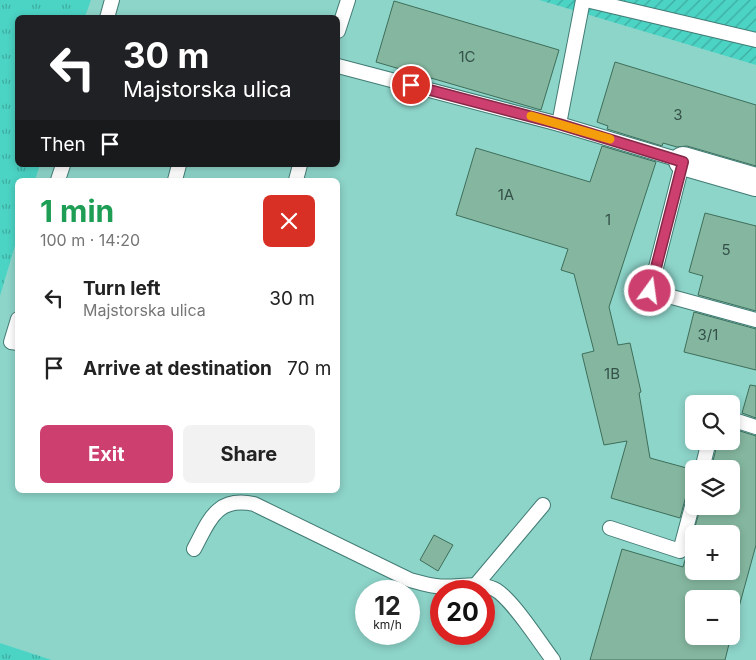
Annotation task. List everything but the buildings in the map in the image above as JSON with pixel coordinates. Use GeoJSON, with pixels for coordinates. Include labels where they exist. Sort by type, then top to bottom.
{"type":"FeatureCollection","features":[{"type":"Feature","properties":{"kind":"street"},"geometry":{"type":"LineString","coordinates":[[683,162],[756,182]]}},
{"type":"Feature","properties":{"kind":"lane"},"geometry":{"type":"LineString","coordinates":[[108,15],[112,0]]}},
{"type":"Feature","properties":{"kind":"lane"},"geometry":{"type":"LineString","coordinates":[[340,26],[348,0]]}},
{"type":"Feature","properties":{"kind":"lane"},"geometry":{"type":"LineString","coordinates":[[559,124],[585,0],[756,40]]}},
{"type":"Feature","properties":{"kind":"lane"},"geometry":{"type":"LineString","coordinates":[[340,67],[559,124],[683,162],[650,291],[756,320]]}},
{"type":"Feature","properties":{"kind":"lane"},"geometry":{"type":"LineString","coordinates":[[15,329],[11,342],[15,343]]}},
{"type":"Feature","properties":{"kind":"lane"},"geometry":{"type":"LineString","coordinates":[[740,422],[756,427]]}},
{"type":"Feature","properties":{"kind":"lane"},"geometry":{"type":"LineString","coordinates":[[194,549],[213,515],[228,503],[242,502],[254,504],[410,580],[430,585]]}},
{"type":"Feature","properties":{"kind":"lane"},"geometry":{"type":"LineString","coordinates":[[480,580],[543,505]]}},
{"type":"Feature","properties":{"kind":"lane"},"geometry":{"type":"LineString","coordinates":[[610,528],[680,551],[690,515]]}},
{"type":"Feature","properties":{"kind":"lane"},"geometry":{"type":"LineString","coordinates":[[495,589],[504,596],[553,660]]}},
{"type":"Feature","properties":{"kind":"shaded area"},"geometry":{"type":"Polygon","coordinates":[[[91,0],[539,0],[756,65],[756,660],[52,660],[0,643],[0,296],[15,246],[15,493],[340,493],[340,178],[36,178],[39,167],[340,167],[340,15],[86,15],[91,0]]]}},
{"type":"Feature","properties":{"kind":"green space"},"geometry":{"type":"Polygon","coordinates":[[[0,0],[91,0],[86,15],[15,15],[15,167],[39,167],[36,178],[15,178],[15,246],[0,296],[0,0]]]}},
{"type":"Feature","properties":{"kind":"green space"},"geometry":{"type":"Polygon","coordinates":[[[539,0],[756,0],[756,65],[539,0]]]}},
{"type":"Feature","properties":{"kind":"green space"},"geometry":{"type":"Polygon","coordinates":[[[0,643],[52,660],[0,660],[0,643]]]}},
{"type":"Feature","properties":{"kind":"slow traffic"},"geometry":{"type":"LineString","coordinates":[[531,116],[610,139]]}},
{"type":"Feature","properties":{"kind":"route"},"geometry":{"type":"LineString","coordinates":[[411,85],[559,124],[683,162],[650,291]]}}]}
